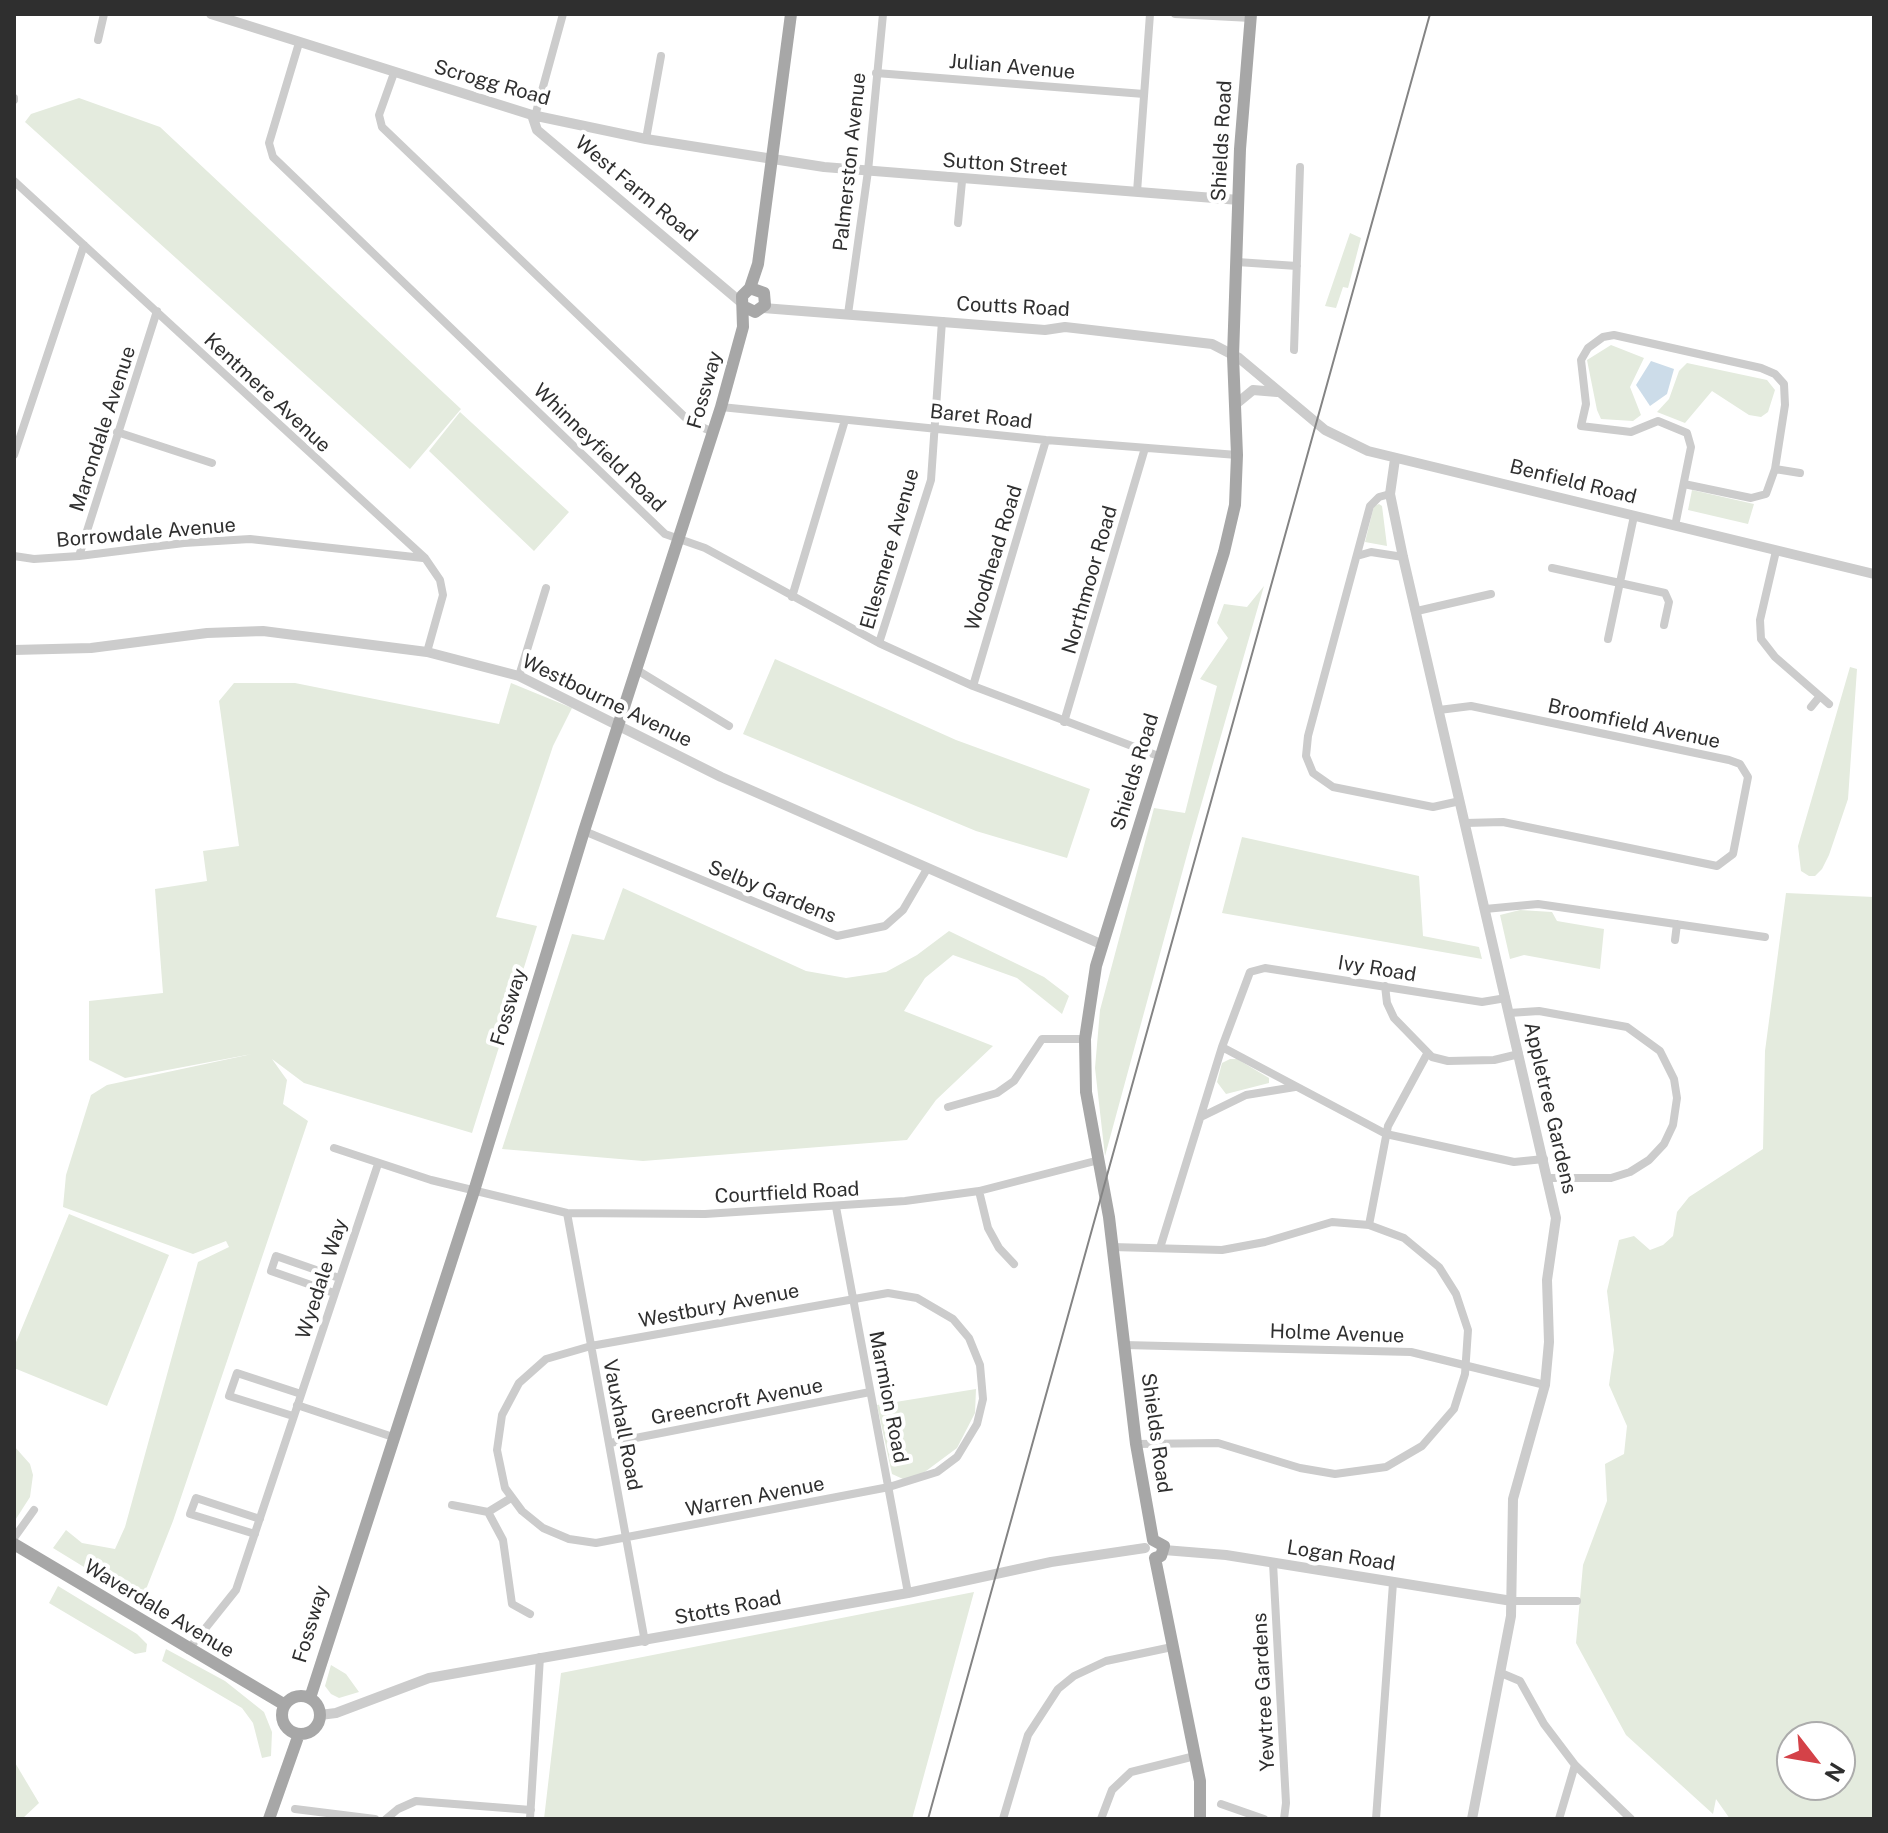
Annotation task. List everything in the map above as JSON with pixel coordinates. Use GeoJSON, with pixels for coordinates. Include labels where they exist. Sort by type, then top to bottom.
{"type":"FeatureCollection","features":[{"type":"Feature","properties":{"kind":"main road","name":"Fossway"},"geometry":{"type":"LineString","coordinates":[[310,1698],[474,1191],[584,831],[680,539],[743,327],[758,298],[758,264],[791,14]]}},
{"type":"Feature","properties":{"kind":"main road","name":"Shields Road"},"geometry":{"type":"LineString","coordinates":[[1149,1544],[1112,1247],[1086,1092],[1085,1039],[1092,985],[1103,945],[1224,552],[1235,505],[1239,200],[1251,16]]}},
{"type":"Feature","properties":{"kind":"main road"},"geometry":{"type":"LineString","coordinates":[[744,306],[758,298]]}},
{"type":"Feature","properties":{"kind":"main road","name":"Fossway"},"geometry":{"type":"LineString","coordinates":[[743,327],[744,306]]}},
{"type":"Feature","properties":{"kind":"main road","name":"Waverdale Avenue"},"geometry":{"type":"LineString","coordinates":[[14,1541],[188,1650],[285,1705]]}},
{"type":"Feature","properties":{"kind":"main road"},"geometry":{"type":"LineString","coordinates":[[1149,1544],[1147,1554],[1159,1554],[1172,1647],[1195,1756],[1200,1819]]}},
{"type":"Feature","properties":{"kind":"main road"},"geometry":{"type":"LineString","coordinates":[[299,1697],[310,1698],[320,1715],[314,1730],[299,1734],[284,1724],[285,1705],[299,1697]]}},
{"type":"Feature","properties":{"kind":"main road"},"geometry":{"type":"LineString","coordinates":[[269,1819],[299,1734]]}},
{"type":"Feature","properties":{"kind":"street"},"geometry":{"type":"LineString","coordinates":[[98,40],[104,14]]}},
{"type":"Feature","properties":{"kind":"street","name":"Scrogg Road"},"geometry":{"type":"LineString","coordinates":[[211,14],[533,115],[770,161]]}},
{"type":"Feature","properties":{"kind":"street"},"geometry":{"type":"LineString","coordinates":[[533,115],[563,14]]}},
{"type":"Feature","properties":{"kind":"street","name":"Palmerston Avenue"},"geometry":{"type":"LineString","coordinates":[[848,314],[868,171],[883,14]]}},
{"type":"Feature","properties":{"kind":"street"},"geometry":{"type":"LineString","coordinates":[[1137,192],[1150,14]]}},
{"type":"Feature","properties":{"kind":"street"},"geometry":{"type":"LineString","coordinates":[[1175,14],[1251,16]]}},
{"type":"Feature","properties":{"kind":"street","name":"Whinneyfield Road"},"geometry":{"type":"LineString","coordinates":[[299,43],[269,143],[273,157],[665,534],[705,548],[879,643],[973,686],[1161,757]]}},
{"type":"Feature","properties":{"kind":"street"},"geometry":{"type":"LineString","coordinates":[[646,139],[661,56]]}},
{"type":"Feature","properties":{"kind":"street"},"geometry":{"type":"LineString","coordinates":[[394,73],[379,115],[382,127],[690,422],[713,432]]}},
{"type":"Feature","properties":{"kind":"street","name":"Julian Avenue"},"geometry":{"type":"LineString","coordinates":[[876,73],[1144,94]]}},
{"type":"Feature","properties":{"kind":"street","name":"West Farm Road"},"geometry":{"type":"LineString","coordinates":[[533,115],[537,130],[744,306]]}},
{"type":"Feature","properties":{"kind":"street","name":"Sutton Street"},"geometry":{"type":"LineString","coordinates":[[770,161],[962,181],[1239,200]]}},
{"type":"Feature","properties":{"kind":"street"},"geometry":{"type":"LineString","coordinates":[[1294,350],[1300,167]]}},
{"type":"Feature","properties":{"kind":"street","name":"Kentmere Avenue"},"geometry":{"type":"LineString","coordinates":[[14,181],[425,558],[440,580],[443,595],[427,652]]}},
{"type":"Feature","properties":{"kind":"street"},"geometry":{"type":"LineString","coordinates":[[958,223],[962,181]]}},
{"type":"Feature","properties":{"kind":"street"},"geometry":{"type":"LineString","coordinates":[[14,455],[84,245]]}},
{"type":"Feature","properties":{"kind":"street"},"geometry":{"type":"LineString","coordinates":[[1237,262],[1297,266]]}},
{"type":"Feature","properties":{"kind":"street"},"geometry":{"type":"LineString","coordinates":[[725,287],[758,298]]}},
{"type":"Feature","properties":{"kind":"street","name":"Coutts Road"},"geometry":{"type":"LineString","coordinates":[[758,298],[780,309],[1045,330],[1065,327],[1212,344],[1236,357]]}},
{"type":"Feature","properties":{"kind":"street","name":"Marondale Avenue"},"geometry":{"type":"LineString","coordinates":[[79,556],[157,311]]}},
{"type":"Feature","properties":{"kind":"street","name":"Ellesmere Avenue"},"geometry":{"type":"LineString","coordinates":[[879,643],[931,480],[942,321]]}},
{"type":"Feature","properties":{"kind":"street"},"geometry":{"type":"LineString","coordinates":[[1675,526],[1691,447],[1690,437],[1683,430],[1658,421],[1631,432],[1581,426],[1586,407],[1581,360],[1588,348],[1603,337],[1619,336],[1675,351],[1731,360],[1775,374],[1784,384],[1786,399],[1769,491],[1756,498],[1684,484]]}},
{"type":"Feature","properties":{"kind":"street","name":"Benfield Road"},"geometry":{"type":"LineString","coordinates":[[1236,357],[1332,435],[1395,459],[1874,574]]}},
{"type":"Feature","properties":{"kind":"street"},"geometry":{"type":"LineString","coordinates":[[1236,404],[1253,390],[1279,392]]}},
{"type":"Feature","properties":{"kind":"street","name":"Baret Road"},"geometry":{"type":"LineString","coordinates":[[721,407],[1046,440],[1237,455]]}},
{"type":"Feature","properties":{"kind":"street"},"geometry":{"type":"LineString","coordinates":[[792,597],[845,420]]}},
{"type":"Feature","properties":{"kind":"street"},"geometry":{"type":"LineString","coordinates":[[117,432],[212,463]]}},
{"type":"Feature","properties":{"kind":"street","name":"Woodhead Road"},"geometry":{"type":"LineString","coordinates":[[973,686],[1046,440]]}},
{"type":"Feature","properties":{"kind":"street","name":"Northmoor Road"},"geometry":{"type":"LineString","coordinates":[[1064,722],[1145,448]]}},
{"type":"Feature","properties":{"kind":"street","name":"Appletree Gardens"},"geometry":{"type":"LineString","coordinates":[[1395,459],[1390,494],[1403,557],[1556,1218],[1547,1280],[1549,1342],[1545,1385],[1513,1499],[1512,1601],[1472,1819]]}},
{"type":"Feature","properties":{"kind":"street"},"geometry":{"type":"LineString","coordinates":[[1775,469],[1800,473]]}},
{"type":"Feature","properties":{"kind":"street"},"geometry":{"type":"LineString","coordinates":[[1390,494],[1372,502],[1307,742],[1310,767],[1318,778],[1333,787],[1433,807],[1460,801]]}},
{"type":"Feature","properties":{"kind":"street"},"geometry":{"type":"LineString","coordinates":[[1608,639],[1634,516]]}},
{"type":"Feature","properties":{"kind":"street","name":"Borrowdale Avenue"},"geometry":{"type":"LineString","coordinates":[[14,556],[34,559],[79,556],[184,543],[250,539],[425,558]]}},
{"type":"Feature","properties":{"kind":"street"},"geometry":{"type":"LineString","coordinates":[[1776,551],[1760,620],[1761,639],[1775,657],[1829,704]]}},
{"type":"Feature","properties":{"kind":"street"},"geometry":{"type":"LineString","coordinates":[[1357,556],[1371,552],[1403,557]]}},
{"type":"Feature","properties":{"kind":"street"},"geometry":{"type":"LineString","coordinates":[[1552,568],[1668,595],[1664,625]]}},
{"type":"Feature","properties":{"kind":"street"},"geometry":{"type":"LineString","coordinates":[[519,676],[546,588]]}},
{"type":"Feature","properties":{"kind":"street"},"geometry":{"type":"LineString","coordinates":[[1417,611],[1491,594]]}},
{"type":"Feature","properties":{"kind":"street","name":"Westbourne Avenue"},"geometry":{"type":"LineString","coordinates":[[14,650],[91,648],[237,631],[338,638],[427,652],[519,676],[721,777],[1103,945]]}},
{"type":"Feature","properties":{"kind":"street"},"geometry":{"type":"LineString","coordinates":[[637,670],[729,726]]}},
{"type":"Feature","properties":{"kind":"street"},"geometry":{"type":"LineString","coordinates":[[1811,707],[1820,696]]}},
{"type":"Feature","properties":{"kind":"street","name":"Broomfield Avenue"},"geometry":{"type":"LineString","coordinates":[[1439,710],[1471,706],[1729,760],[1740,764],[1748,777],[1733,854],[1717,866],[1503,822],[1465,823]]}},
{"type":"Feature","properties":{"kind":"street","name":"Selby Gardens"},"geometry":{"type":"LineString","coordinates":[[584,831],[837,936],[885,926],[903,910],[927,869]]}},
{"type":"Feature","properties":{"kind":"street"},"geometry":{"type":"LineString","coordinates":[[1485,909],[1532,903],[1765,937]]}},
{"type":"Feature","properties":{"kind":"street"},"geometry":{"type":"LineString","coordinates":[[1675,940],[1677,924]]}},
{"type":"Feature","properties":{"kind":"street","name":"Ivy Road"},"geometry":{"type":"LineString","coordinates":[[1222,1047],[1246,977],[1254,970],[1265,968],[1482,1002],[1506,998]]}},
{"type":"Feature","properties":{"kind":"street"},"geometry":{"type":"LineString","coordinates":[[1385,986],[1390,1012],[1427,1054],[1448,1061],[1494,1060],[1519,1054]]}},
{"type":"Feature","properties":{"kind":"street"},"geometry":{"type":"LineString","coordinates":[[1509,1013],[1539,1011],[1627,1027],[1660,1051],[1674,1079],[1677,1098],[1673,1125],[1664,1144],[1649,1160],[1630,1172],[1611,1178],[1548,1178]]}},
{"type":"Feature","properties":{"kind":"street"},"geometry":{"type":"LineString","coordinates":[[948,1107],[997,1093],[1014,1081],[1042,1039],[1085,1039]]}},
{"type":"Feature","properties":{"kind":"street"},"geometry":{"type":"LineString","coordinates":[[1160,1248],[1222,1047],[1386,1134],[1514,1162],[1544,1159]]}},
{"type":"Feature","properties":{"kind":"street"},"geometry":{"type":"LineString","coordinates":[[1369,1225],[1386,1134],[1427,1054]]}},
{"type":"Feature","properties":{"kind":"street"},"geometry":{"type":"LineString","coordinates":[[1201,1117],[1246,1095],[1296,1087]]}},
{"type":"Feature","properties":{"kind":"street"},"geometry":{"type":"LineString","coordinates":[[334,1148],[474,1191]]}},
{"type":"Feature","properties":{"kind":"street","name":"Courtfield Road"},"geometry":{"type":"LineString","coordinates":[[474,1191],[567,1213],[705,1214],[836,1207],[979,1191],[1099,1160]]}},
{"type":"Feature","properties":{"kind":"street","name":"Wyedale Way"},"geometry":{"type":"LineString","coordinates":[[188,1650],[236,1590],[378,1164]]}},
{"type":"Feature","properties":{"kind":"street"},"geometry":{"type":"LineString","coordinates":[[979,1191],[988,1228],[1014,1264]]}},
{"type":"Feature","properties":{"kind":"street","name":"Marmion Road"},"geometry":{"type":"LineString","coordinates":[[836,1207],[908,1593]]}},
{"type":"Feature","properties":{"kind":"street","name":"Vauxhall Road"},"geometry":{"type":"LineString","coordinates":[[567,1213],[645,1642]]}},
{"type":"Feature","properties":{"kind":"street"},"geometry":{"type":"LineString","coordinates":[[1112,1247],[1222,1250],[1332,1222],[1369,1225],[1413,1244],[1446,1276],[1465,1315],[1467,1363],[1459,1398],[1443,1425],[1412,1454],[1370,1471],[1317,1472],[1218,1443],[1136,1444]]}},
{"type":"Feature","properties":{"kind":"street"},"geometry":{"type":"LineString","coordinates":[[334,1293],[271,1271],[276,1256],[339,1278]]}},
{"type":"Feature","properties":{"kind":"street","name":"Westbury Avenue"},"geometry":{"type":"LineString","coordinates":[[511,1498],[500,1472],[497,1450],[502,1415],[519,1383],[546,1359],[591,1346],[853,1297],[903,1294],[941,1309],[969,1338],[983,1378],[983,1399],[977,1424],[957,1457],[926,1478],[889,1487]]}},
{"type":"Feature","properties":{"kind":"street","name":"Holme Avenue"},"geometry":{"type":"LineString","coordinates":[[1124,1345],[1395,1350],[1467,1363],[1545,1385]]}},
{"type":"Feature","properties":{"kind":"street"},"geometry":{"type":"LineString","coordinates":[[293,1416],[229,1396],[237,1373],[301,1394]]}},
{"type":"Feature","properties":{"kind":"street","name":"Greencroft Avenue"},"geometry":{"type":"LineString","coordinates":[[610,1443],[870,1392]]}},
{"type":"Feature","properties":{"kind":"street"},"geometry":{"type":"LineString","coordinates":[[297,1405],[393,1437]]}},
{"type":"Feature","properties":{"kind":"street","name":"Warren Avenue"},"geometry":{"type":"LineString","coordinates":[[511,1498],[533,1521],[557,1535],[583,1542],[627,1539],[889,1487]]}},
{"type":"Feature","properties":{"kind":"street"},"geometry":{"type":"LineString","coordinates":[[255,1534],[190,1514],[196,1498],[260,1519]]}},
{"type":"Feature","properties":{"kind":"street"},"geometry":{"type":"LineString","coordinates":[[452,1505],[488,1512],[511,1498]]}},
{"type":"Feature","properties":{"kind":"street"},"geometry":{"type":"LineString","coordinates":[[14,1541],[34,1510]]}},
{"type":"Feature","properties":{"kind":"street"},"geometry":{"type":"LineString","coordinates":[[488,1512],[503,1540],[512,1604],[530,1614]]}},
{"type":"Feature","properties":{"kind":"street","name":"Stotts Road"},"geometry":{"type":"LineString","coordinates":[[320,1715],[336,1713],[429,1678],[540,1657],[645,1642],[1149,1544]]}},
{"type":"Feature","properties":{"kind":"street","name":"Logan Road"},"geometry":{"type":"LineString","coordinates":[[1159,1554],[1273,1563],[1512,1601]]}},
{"type":"Feature","properties":{"kind":"street","name":"Yewtree Gardens"},"geometry":{"type":"LineString","coordinates":[[1273,1563],[1286,1803],[1284,1819]]}},
{"type":"Feature","properties":{"kind":"street"},"geometry":{"type":"LineString","coordinates":[[1376,1819],[1393,1583]]}},
{"type":"Feature","properties":{"kind":"street"},"geometry":{"type":"LineString","coordinates":[[1512,1601],[1577,1601]]}},
{"type":"Feature","properties":{"kind":"street"},"geometry":{"type":"LineString","coordinates":[[1003,1819],[1028,1735],[1058,1689],[1074,1676],[1106,1661],[1172,1647]]}},
{"type":"Feature","properties":{"kind":"street"},"geometry":{"type":"LineString","coordinates":[[386,1819],[398,1809],[416,1801],[530,1814],[540,1657]]}},
{"type":"Feature","properties":{"kind":"street"},"geometry":{"type":"LineString","coordinates":[[1501,1673],[1520,1681],[1544,1724],[1575,1765],[1631,1819]]}},
{"type":"Feature","properties":{"kind":"street"},"geometry":{"type":"LineString","coordinates":[[1101,1819],[1112,1790],[1131,1772],[1195,1756]]}},
{"type":"Feature","properties":{"kind":"street"},"geometry":{"type":"LineString","coordinates":[[1559,1819],[1575,1765]]}},
{"type":"Feature","properties":{"kind":"street"},"geometry":{"type":"LineString","coordinates":[[1221,1804],[1264,1819]]}},
{"type":"Feature","properties":{"kind":"street"},"geometry":{"type":"LineString","coordinates":[[295,1809],[375,1819]]}},
{"type":"Feature","properties":{"kind":"shaded area"},"geometry":{"type":"Polygon","coordinates":[[[79,98],[160,127],[461,409],[410,469],[25,122],[31,114],[79,98]]]}},
{"type":"Feature","properties":{"kind":"shaded area"},"geometry":{"type":"Polygon","coordinates":[[[1350,233],[1361,238],[1348,288],[1343,287],[1336,308],[1325,306],[1350,233]]]}},
{"type":"Feature","properties":{"kind":"shaded area"},"geometry":{"type":"Polygon","coordinates":[[[1611,345],[1644,358],[1630,387],[1641,415],[1633,421],[1601,419],[1597,410],[1587,360],[1611,345]]]}},
{"type":"Feature","properties":{"kind":"shaded area"},"geometry":{"type":"Polygon","coordinates":[[[1687,363],[1767,380],[1775,390],[1768,412],[1761,417],[1749,415],[1712,391],[1685,423],[1657,412],[1669,399],[1679,371],[1687,363]]]}},
{"type":"Feature","properties":{"kind":"shaded area"},"geometry":{"type":"Polygon","coordinates":[[[460,412],[569,512],[534,551],[429,451],[460,412]]]}},
{"type":"Feature","properties":{"kind":"shaded area"},"geometry":{"type":"Polygon","coordinates":[[[1692,490],[1754,504],[1748,524],[1688,510],[1692,490]]]}},
{"type":"Feature","properties":{"kind":"shaded area"},"geometry":{"type":"Polygon","coordinates":[[[1374,506],[1382,506],[1387,546],[1365,542],[1374,506]]]}},
{"type":"Feature","properties":{"kind":"shaded area"},"geometry":{"type":"Polygon","coordinates":[[[1264,586],[1105,1156],[1095,1068],[1100,1010],[1154,808],[1185,813],[1217,686],[1200,679],[1228,638],[1217,623],[1224,604],[1247,607],[1264,586]]]}},
{"type":"Feature","properties":{"kind":"shaded area"},"geometry":{"type":"Polygon","coordinates":[[[775,659],[956,740],[1090,789],[1067,858],[976,831],[743,734],[775,659]]]}},
{"type":"Feature","properties":{"kind":"shaded area"},"geometry":{"type":"Polygon","coordinates":[[[1850,667],[1857,669],[1848,799],[1822,869],[1815,876],[1809,876],[1801,871],[1798,846],[1850,667]]]}},
{"type":"Feature","properties":{"kind":"shaded area"},"geometry":{"type":"Polygon","coordinates":[[[234,683],[295,683],[499,724],[511,683],[572,708],[553,746],[496,917],[537,926],[472,1133],[304,1083],[272,1059],[287,1080],[283,1104],[308,1121],[173,1521],[141,1602],[53,1548],[66,1530],[82,1543],[115,1549],[125,1527],[198,1262],[229,1247],[226,1241],[193,1254],[63,1207],[66,1175],[91,1095],[107,1085],[252,1054],[125,1078],[89,1060],[89,1001],[163,993],[155,889],[207,881],[203,851],[239,846],[219,701],[234,683]]]}},
{"type":"Feature","properties":{"kind":"shaded area"},"geometry":{"type":"Polygon","coordinates":[[[1242,837],[1419,876],[1423,936],[1479,947],[1482,959],[1222,913],[1242,837]]]}},
{"type":"Feature","properties":{"kind":"shaded area"},"geometry":{"type":"Polygon","coordinates":[[[623,888],[806,971],[846,978],[886,972],[917,955],[949,931],[1044,977],[1069,996],[1062,1014],[1017,978],[953,955],[925,978],[904,1011],[993,1046],[936,1100],[907,1140],[643,1161],[502,1149],[572,934],[604,940],[623,888]]]}},
{"type":"Feature","properties":{"kind":"shaded area"},"geometry":{"type":"Polygon","coordinates":[[[1786,893],[1874,897],[1874,1819],[1730,1819],[1716,1799],[1713,1814],[1626,1735],[1576,1643],[1583,1565],[1607,1501],[1605,1464],[1624,1454],[1627,1426],[1609,1385],[1614,1350],[1607,1291],[1619,1240],[1634,1236],[1650,1250],[1663,1245],[1673,1236],[1677,1212],[1689,1197],[1763,1149],[1765,1051],[1786,893]]]}},
{"type":"Feature","properties":{"kind":"shaded area"},"geometry":{"type":"Polygon","coordinates":[[[1520,910],[1552,912],[1557,921],[1604,929],[1600,969],[1524,955],[1510,959],[1500,915],[1520,910]]]}},
{"type":"Feature","properties":{"kind":"shaded area"},"geometry":{"type":"Polygon","coordinates":[[[1237,1059],[1269,1078],[1269,1083],[1226,1094],[1217,1082],[1222,1063],[1237,1059]]]}},
{"type":"Feature","properties":{"kind":"shaded area"},"geometry":{"type":"Polygon","coordinates":[[[69,1214],[169,1255],[107,1406],[14,1368],[14,1347],[69,1214]]]}},
{"type":"Feature","properties":{"kind":"shaded area"},"geometry":{"type":"Polygon","coordinates":[[[976,1389],[975,1413],[957,1448],[922,1474],[903,1479],[892,1474],[877,1405],[976,1389]]]}},
{"type":"Feature","properties":{"kind":"shaded area"},"geometry":{"type":"Polygon","coordinates":[[[14,1446],[30,1464],[33,1475],[30,1497],[14,1522],[14,1446]]]}},
{"type":"Feature","properties":{"kind":"shaded area"},"geometry":{"type":"Polygon","coordinates":[[[58,1586],[137,1634],[147,1644],[146,1652],[135,1654],[49,1603],[58,1586]]]}},
{"type":"Feature","properties":{"kind":"shaded area"},"geometry":{"type":"Polygon","coordinates":[[[974,1592],[912,1819],[544,1819],[561,1673],[974,1592]]]}},
{"type":"Feature","properties":{"kind":"shaded area"},"geometry":{"type":"Polygon","coordinates":[[[166,1649],[225,1681],[264,1712],[272,1732],[271,1756],[262,1758],[253,1723],[242,1708],[162,1661],[166,1649]]]}},
{"type":"Feature","properties":{"kind":"shaded area"},"geometry":{"type":"Polygon","coordinates":[[[331,1665],[346,1674],[359,1692],[339,1698],[331,1694],[325,1686],[331,1665]]]}},
{"type":"Feature","properties":{"kind":"shaded area"},"geometry":{"type":"Polygon","coordinates":[[[14,1761],[39,1803],[22,1819],[14,1819],[14,1761]]]}},
{"type":"Feature","properties":{"kind":"water"},"geometry":{"type":"Polygon","coordinates":[[[1651,361],[1674,369],[1667,394],[1650,406],[1636,385],[1651,361]]]}},
{"type":"Feature","properties":{"kind":"tram line"},"geometry":{"type":"LineString","coordinates":[[928,1819],[1430,14]]}}]}
